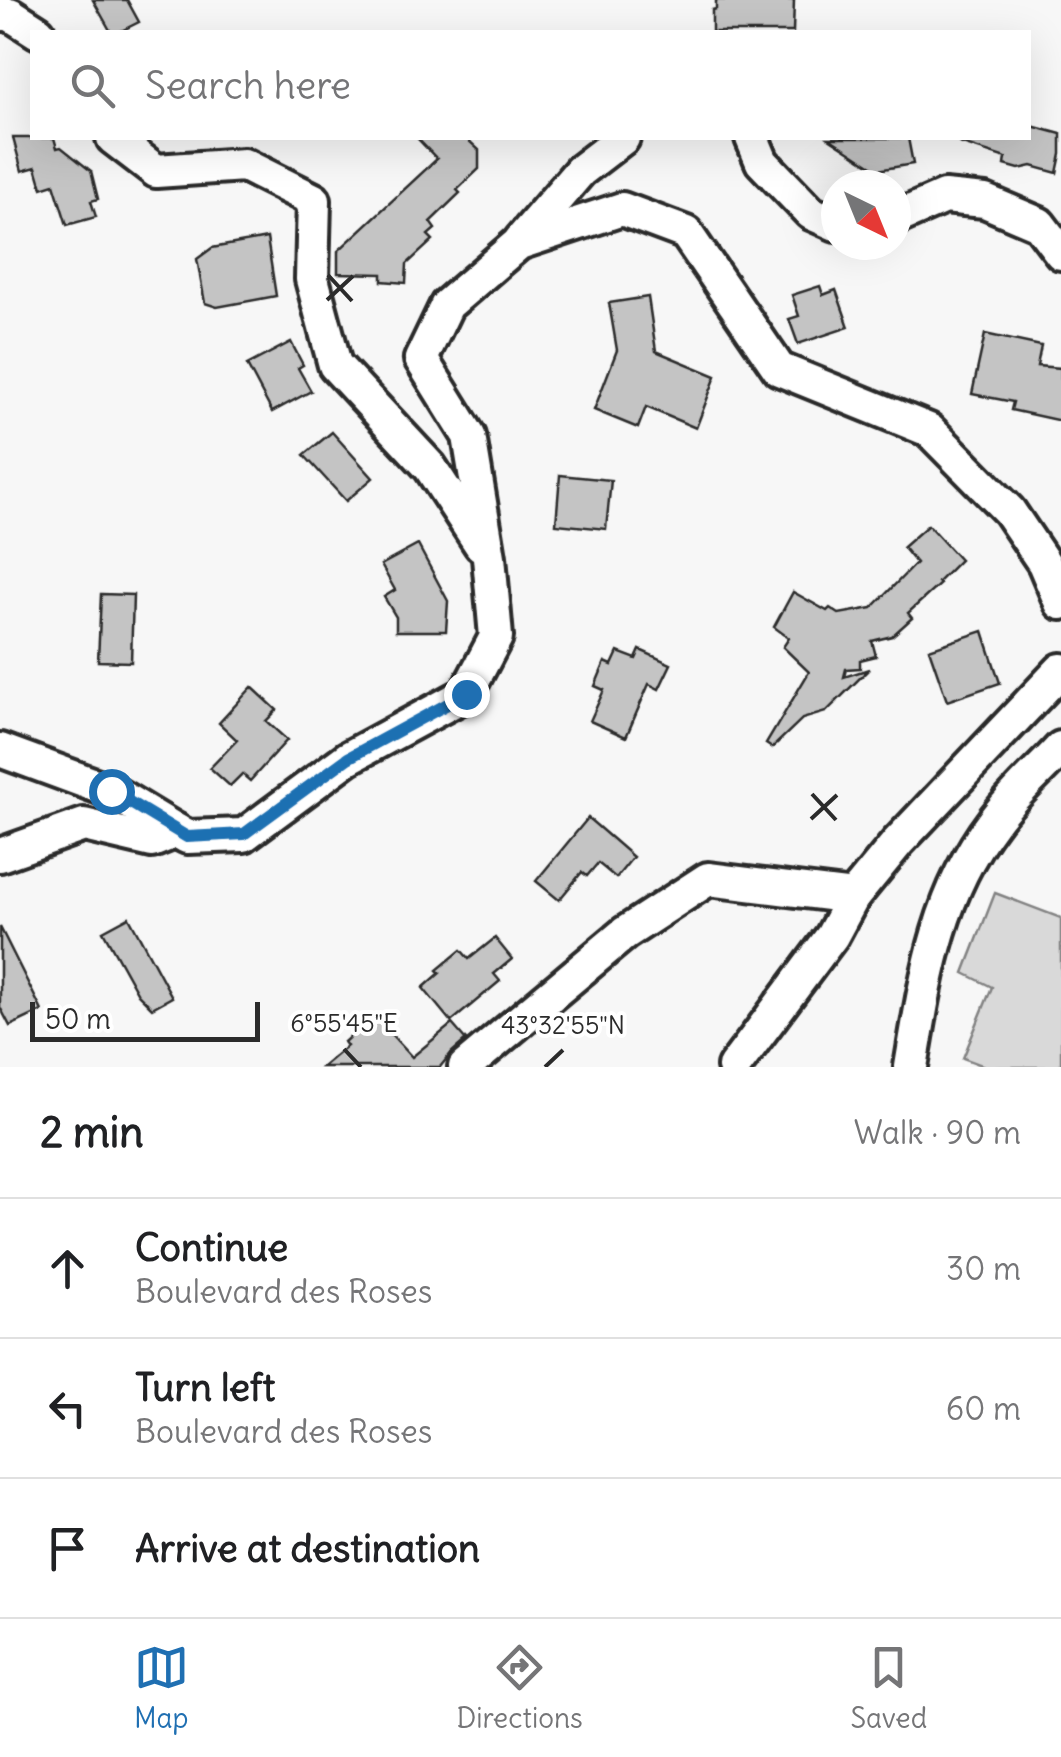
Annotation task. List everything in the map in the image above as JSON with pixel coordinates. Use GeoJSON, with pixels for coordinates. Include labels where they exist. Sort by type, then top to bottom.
{"type":"FeatureCollection","features":[{"type":"Feature","properties":{"kind":"street"},"geometry":{"type":"LineString","coordinates":[[0,14],[10,14],[35,30]]}},
{"type":"Feature","properties":{"kind":"street"},"geometry":{"type":"LineString","coordinates":[[116,140],[156,171],[244,165],[314,200],[312,279],[335,365],[430,467],[489,557]]}},
{"type":"Feature","properties":{"kind":"street"},"geometry":{"type":"LineString","coordinates":[[0,750],[111,791],[187,837],[244,834],[348,758],[466,694],[496,637],[489,557],[468,436],[421,359],[447,305],[519,243],[580,172],[620,140]]}},
{"type":"Feature","properties":{"kind":"street"},"geometry":{"type":"LineString","coordinates":[[753,140],[762,162],[811,213],[821,217]]}},
{"type":"Feature","properties":{"kind":"street"},"geometry":{"type":"LineString","coordinates":[[911,211],[944,197],[985,201],[1039,224],[1061,253]]}},
{"type":"Feature","properties":{"kind":"street"},"geometry":{"type":"LineString","coordinates":[[519,243],[622,209],[686,233],[779,369],[928,430],[1009,511],[1044,563],[1061,603]]}},
{"type":"Feature","properties":{"kind":"street"},"geometry":{"type":"LineString","coordinates":[[734,1067],[832,936],[853,897],[898,842],[1061,670]]}},
{"type":"Feature","properties":{"kind":"street"},"geometry":{"type":"LineString","coordinates":[[911,1067],[930,959],[957,878],[993,821],[1061,748]]}},
{"type":"Feature","properties":{"kind":"street"},"geometry":{"type":"LineString","coordinates":[[0,856],[84,825],[152,842],[177,831]]}},
{"type":"Feature","properties":{"kind":"street"},"geometry":{"type":"LineString","coordinates":[[465,1067],[625,933],[708,878],[853,897]]}},
{"type":"Feature","properties":{"kind":"shaded area"},"geometry":{"type":"Polygon","coordinates":[[[995,893],[1061,918],[1061,1067],[987,1067],[963,1058],[992,987],[964,973],[995,893]]]}},
{"type":"Feature","properties":{"kind":"building"},"geometry":{"type":"Polygon","coordinates":[[[93,0],[127,0],[139,22],[123,30],[110,30],[93,0]]]}},
{"type":"Feature","properties":{"kind":"building"},"geometry":{"type":"Polygon","coordinates":[[[716,0],[794,0],[793,30],[712,30],[712,10],[716,9],[716,0]]]}},
{"type":"Feature","properties":{"kind":"building"},"geometry":{"type":"Polygon","coordinates":[[[1031,126],[1061,134],[1061,154],[1057,173],[1032,166],[1019,169],[1005,165],[1006,158],[959,143],[1031,140],[1031,126]]]}},
{"type":"Feature","properties":{"kind":"building"},"geometry":{"type":"Polygon","coordinates":[[[13,138],[55,140],[57,148],[61,147],[91,171],[98,199],[91,201],[96,217],[67,225],[54,184],[42,188],[36,167],[22,171],[13,138]]]}},
{"type":"Feature","properties":{"kind":"building"},"geometry":{"type":"Polygon","coordinates":[[[419,140],[468,140],[479,150],[479,169],[430,222],[435,229],[428,235],[433,240],[407,264],[406,283],[382,281],[382,274],[338,273],[338,251],[437,159],[419,140]]]}},
{"type":"Feature","properties":{"kind":"building"},"geometry":{"type":"Polygon","coordinates":[[[832,140],[908,140],[913,164],[878,170],[832,140]]]}},
{"type":"Feature","properties":{"kind":"building"},"geometry":{"type":"Polygon","coordinates":[[[267,238],[276,296],[217,307],[205,303],[197,259],[212,248],[267,238]]]}},
{"type":"Feature","properties":{"kind":"building"},"geometry":{"type":"Polygon","coordinates":[[[820,286],[823,295],[836,290],[849,327],[798,344],[789,319],[799,316],[792,295],[820,286]]]}},
{"type":"Feature","properties":{"kind":"building"},"geometry":{"type":"Polygon","coordinates":[[[648,297],[656,351],[716,376],[696,428],[646,407],[638,428],[594,410],[617,350],[609,303],[648,297]]]}},
{"type":"Feature","properties":{"kind":"building"},"geometry":{"type":"Polygon","coordinates":[[[985,334],[1041,346],[1037,366],[1061,368],[1061,421],[1011,410],[1013,402],[972,394],[985,334]]]}},
{"type":"Feature","properties":{"kind":"building"},"geometry":{"type":"Polygon","coordinates":[[[291,342],[303,365],[298,368],[311,391],[272,412],[247,365],[291,342]]]}},
{"type":"Feature","properties":{"kind":"building"},"geometry":{"type":"Polygon","coordinates":[[[332,432],[373,478],[346,501],[304,455],[332,432]]]}},
{"type":"Feature","properties":{"kind":"building"},"geometry":{"type":"Polygon","coordinates":[[[560,475],[611,480],[606,529],[556,524],[560,475]]]}},
{"type":"Feature","properties":{"kind":"building"},"geometry":{"type":"Polygon","coordinates":[[[928,525],[960,560],[908,613],[912,618],[892,636],[872,641],[876,656],[860,660],[860,668],[846,669],[844,677],[869,669],[826,712],[802,719],[772,748],[766,744],[809,672],[783,647],[789,638],[774,627],[793,592],[839,614],[872,608],[916,563],[903,547],[928,525]]]}},
{"type":"Feature","properties":{"kind":"building"},"geometry":{"type":"Polygon","coordinates":[[[418,545],[448,601],[446,631],[396,631],[396,617],[384,597],[395,590],[381,565],[418,545]]]}},
{"type":"Feature","properties":{"kind":"building"},"geometry":{"type":"Polygon","coordinates":[[[101,594],[133,595],[131,662],[98,661],[101,594]]]}},
{"type":"Feature","properties":{"kind":"building"},"geometry":{"type":"Polygon","coordinates":[[[983,631],[1000,683],[947,701],[929,649],[983,631]]]}},
{"type":"Feature","properties":{"kind":"building"},"geometry":{"type":"Polygon","coordinates":[[[640,650],[671,664],[659,689],[649,684],[626,737],[590,721],[604,690],[595,686],[605,662],[612,665],[618,652],[636,659],[640,650]]]}},
{"type":"Feature","properties":{"kind":"building"},"geometry":{"type":"Polygon","coordinates":[[[252,687],[277,710],[266,721],[287,740],[250,781],[242,774],[230,786],[210,768],[237,740],[219,723],[252,687]]]}},
{"type":"Feature","properties":{"kind":"building"},"geometry":{"type":"Polygon","coordinates":[[[588,818],[633,857],[616,878],[598,863],[587,876],[582,872],[559,900],[536,881],[588,818]]]}},
{"type":"Feature","properties":{"kind":"building"},"geometry":{"type":"Polygon","coordinates":[[[129,917],[172,997],[152,1008],[138,994],[103,931],[129,917]]]}},
{"type":"Feature","properties":{"kind":"building"},"geometry":{"type":"Polygon","coordinates":[[[0,927],[42,1011],[10,1026],[0,1007],[0,927]]]}},
{"type":"Feature","properties":{"kind":"building"},"geometry":{"type":"Polygon","coordinates":[[[495,938],[512,959],[494,974],[500,981],[451,1022],[423,988],[461,950],[469,959],[495,938]]]}},
{"type":"Feature","properties":{"kind":"building"},"geometry":{"type":"Polygon","coordinates":[[[368,1020],[378,1020],[412,1057],[452,1024],[466,1040],[440,1067],[322,1067],[347,1046],[344,1042],[368,1020]]]}},
{"type":"Feature","properties":{"kind":"route"},"geometry":{"type":"LineString","coordinates":[[111,791],[187,837],[244,834],[348,758],[466,694]]}}]}
